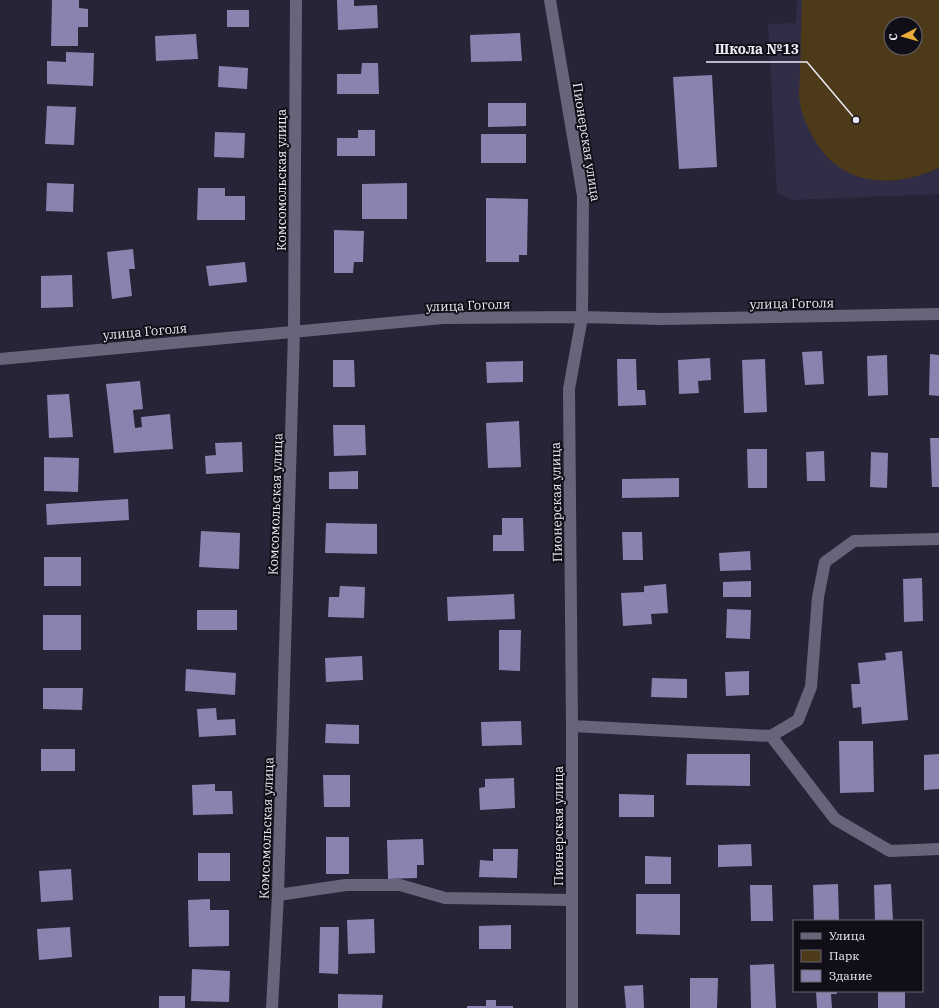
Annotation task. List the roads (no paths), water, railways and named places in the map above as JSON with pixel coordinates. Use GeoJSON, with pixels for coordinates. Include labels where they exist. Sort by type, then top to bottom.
{"type":"FeatureCollection","features":[{"type":"Feature","properties":{"kind":"street","name":"Комсомольская улица"},"geometry":{"type":"LineString","coordinates":[[272,1008],[278,895],[294,331],[296,0]]}},
{"type":"Feature","properties":{"kind":"street","name":"Пионерская улица"},"geometry":{"type":"LineString","coordinates":[[550,0],[583,196],[582,317],[569,389],[572,726],[572,1008]]}},
{"type":"Feature","properties":{"kind":"street","name":"улица Гоголя"},"geometry":{"type":"LineString","coordinates":[[0,359],[442,318],[582,317],[662,319],[939,314]]}},
{"type":"Feature","properties":{"kind":"street"},"geometry":{"type":"LineString","coordinates":[[572,726],[771,736],[798,720],[811,687],[818,597],[825,562],[854,541],[939,540]]}},
{"type":"Feature","properties":{"kind":"street"},"geometry":{"type":"LineString","coordinates":[[771,736],[836,819],[890,851],[939,849]]}},
{"type":"Feature","properties":{"kind":"street"},"geometry":{"type":"LineString","coordinates":[[278,895],[346,885],[400,885],[445,898],[572,900]]}},
{"type":"Feature","properties":{"kind":"place","name":"Школа №13"},"geometry":{"type":"Point","coordinates":[856,120]}}]}
